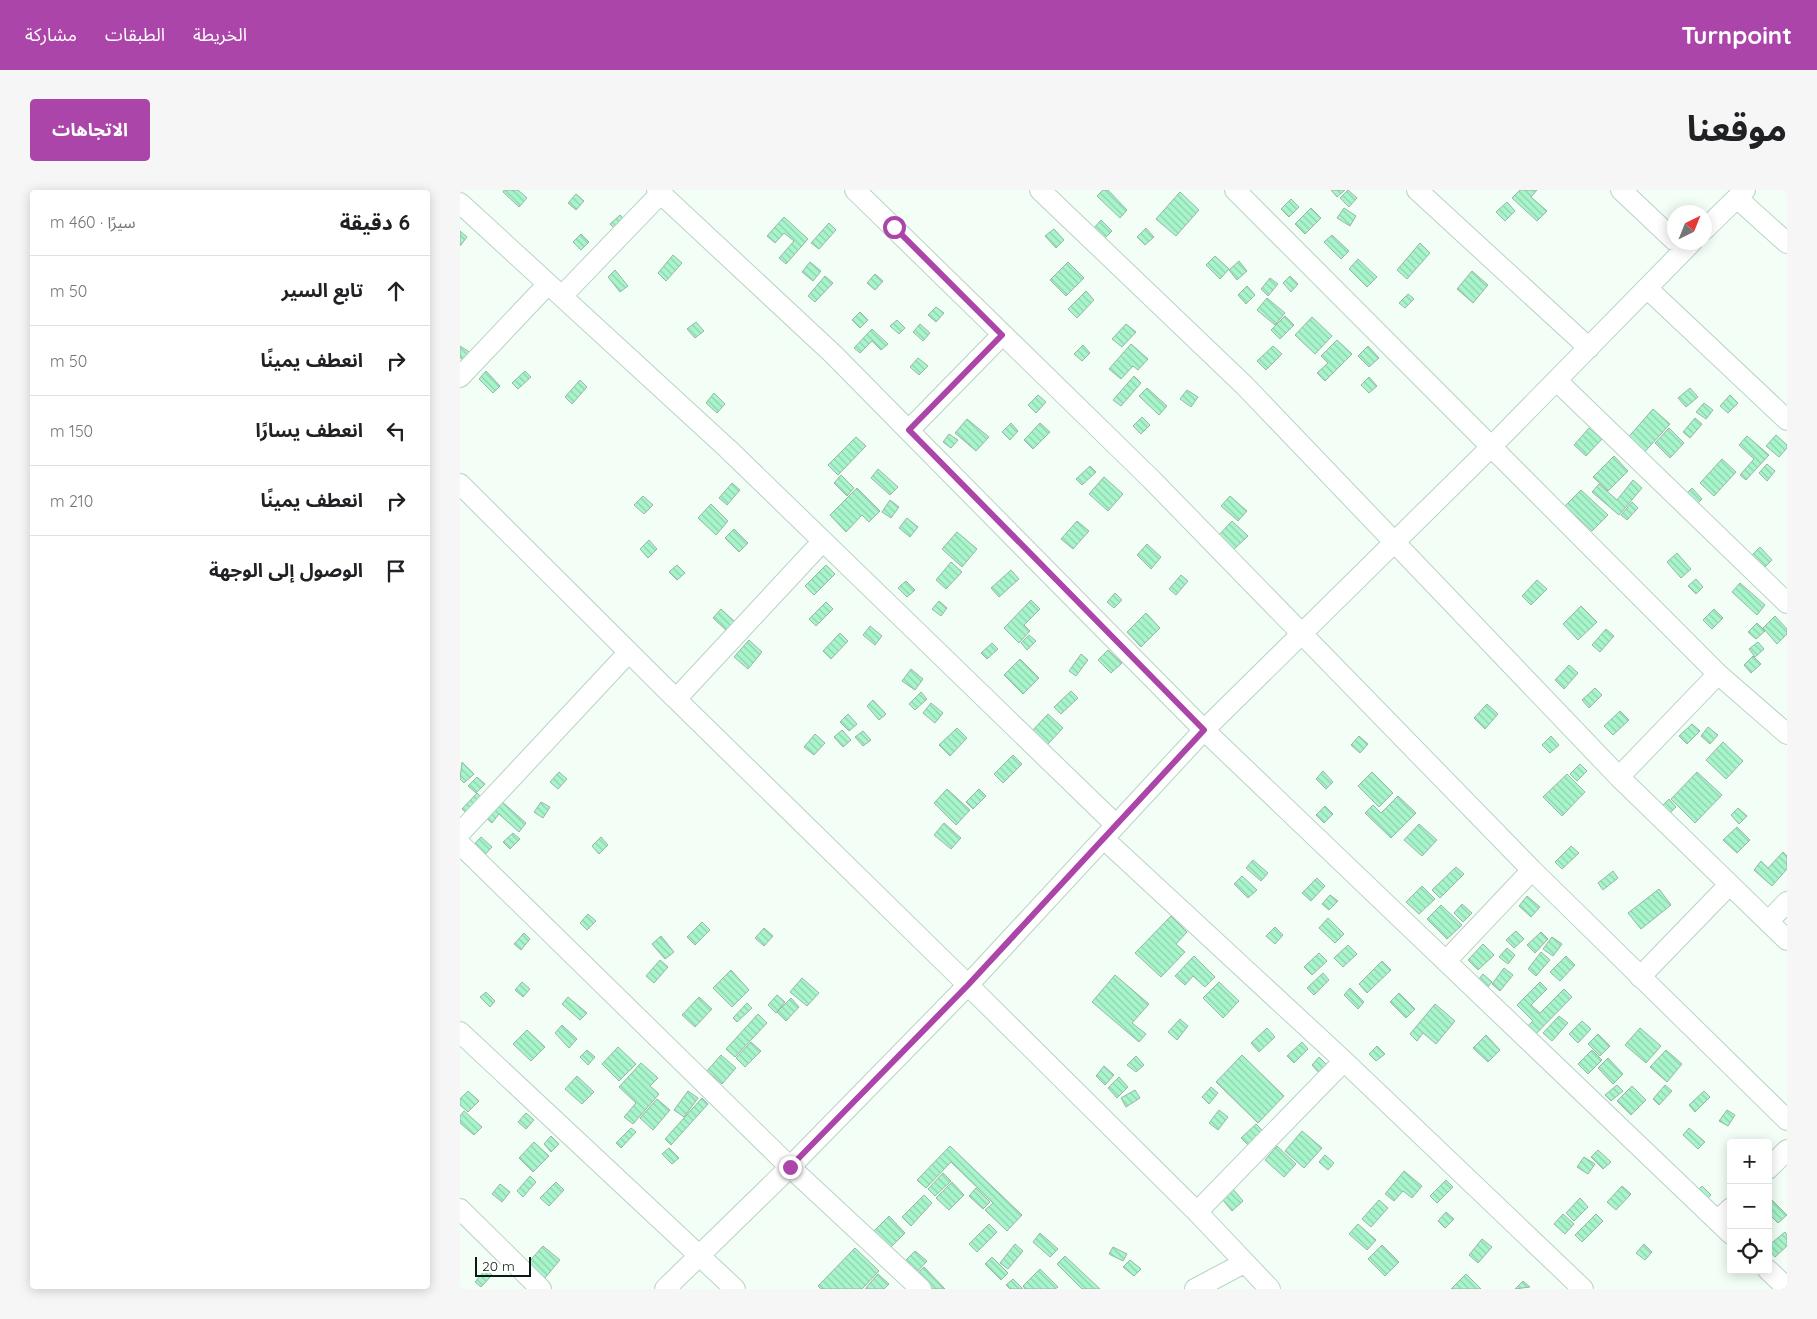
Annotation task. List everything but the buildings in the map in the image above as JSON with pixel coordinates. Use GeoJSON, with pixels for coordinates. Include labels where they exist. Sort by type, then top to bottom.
{"type":"FeatureCollection","features":[{"type":"Feature","properties":{"kind":"street"},"geometry":{"type":"LineString","coordinates":[[855,190],[1152,480],[1532,870],[1787,1120]]}},
{"type":"Feature","properties":{"kind":"street"},"geometry":{"type":"LineString","coordinates":[[1040,190],[1245,386],[1619,777],[1787,940]]}},
{"type":"Feature","properties":{"kind":"street"},"geometry":{"type":"LineString","coordinates":[[1417,190],[1589,348]]}},
{"type":"Feature","properties":{"kind":"street"},"geometry":{"type":"LineString","coordinates":[[1621,190],[1667,230]]}},
{"type":"Feature","properties":{"kind":"street"},"geometry":{"type":"LineString","coordinates":[[460,377],[659,192],[833,354],[1204,730],[1446,961],[1726,1221]]}},
{"type":"Feature","properties":{"kind":"street"},"geometry":{"type":"LineString","coordinates":[[1243,193],[1491,447],[1718,674],[1787,734]]}},
{"type":"Feature","properties":{"kind":"street"},"geometry":{"type":"LineString","coordinates":[[1712,222],[1741,194],[1787,243]]}},
{"type":"Feature","properties":{"kind":"street"},"geometry":{"type":"LineString","coordinates":[[460,203],[728,450],[1110,832],[1344,1061],[1583,1289]]}},
{"type":"Feature","properties":{"kind":"street"},"geometry":{"type":"LineString","coordinates":[[666,1289],[790,1167],[968,985],[1204,730],[1648,289],[1677,250]]}},
{"type":"Feature","properties":{"kind":"street"},"geometry":{"type":"LineString","coordinates":[[1648,289],[1787,420]]}},
{"type":"Feature","properties":{"kind":"street"},"geometry":{"type":"LineString","coordinates":[[909,430],[1002,335]]}},
{"type":"Feature","properties":{"kind":"street"},"geometry":{"type":"LineString","coordinates":[[1557,380],[1787,603]]}},
{"type":"Feature","properties":{"kind":"street"},"geometry":{"type":"LineString","coordinates":[[461,485],[676,700],[1197,1212],[1270,1289]]}},
{"type":"Feature","properties":{"kind":"street"},"geometry":{"type":"LineString","coordinates":[[676,700],[822,542]]}},
{"type":"Feature","properties":{"kind":"street"},"geometry":{"type":"LineString","coordinates":[[460,833],[629,652]]}},
{"type":"Feature","properties":{"kind":"street"},"geometry":{"type":"LineString","coordinates":[[1619,777],[1718,674]]}},
{"type":"Feature","properties":{"kind":"street"},"geometry":{"type":"LineString","coordinates":[[460,844],[790,1167],[921,1289]]}},
{"type":"Feature","properties":{"kind":"street"},"geometry":{"type":"LineString","coordinates":[[1446,961],[1532,870]]}},
{"type":"Feature","properties":{"kind":"street"},"geometry":{"type":"LineString","coordinates":[[1640,977],[1729,885]]}},
{"type":"Feature","properties":{"kind":"street"},"geometry":{"type":"LineString","coordinates":[[1768,922],[1787,902]]}},
{"type":"Feature","properties":{"kind":"street"},"geometry":{"type":"LineString","coordinates":[[460,1032],[735,1289]]}},
{"type":"Feature","properties":{"kind":"street"},"geometry":{"type":"LineString","coordinates":[[1197,1212],[1344,1061]]}},
{"type":"Feature","properties":{"kind":"street"},"geometry":{"type":"LineString","coordinates":[[1772,1165],[1787,1150]]}},
{"type":"Feature","properties":{"kind":"street"},"geometry":{"type":"LineString","coordinates":[[460,1209],[541,1289]]}},
{"type":"Feature","properties":{"kind":"street"},"geometry":{"type":"LineString","coordinates":[[1195,1289],[1244,1263]]}},
{"type":"Feature","properties":{"kind":"street"},"geometry":{"type":"LineString","coordinates":[[1772,1274],[1787,1288]]}},
{"type":"Feature","properties":{"kind":"route"},"geometry":{"type":"LineString","coordinates":[[790,1167],[968,985],[1204,730],[909,430],[1002,335],[894,227]]}}]}
